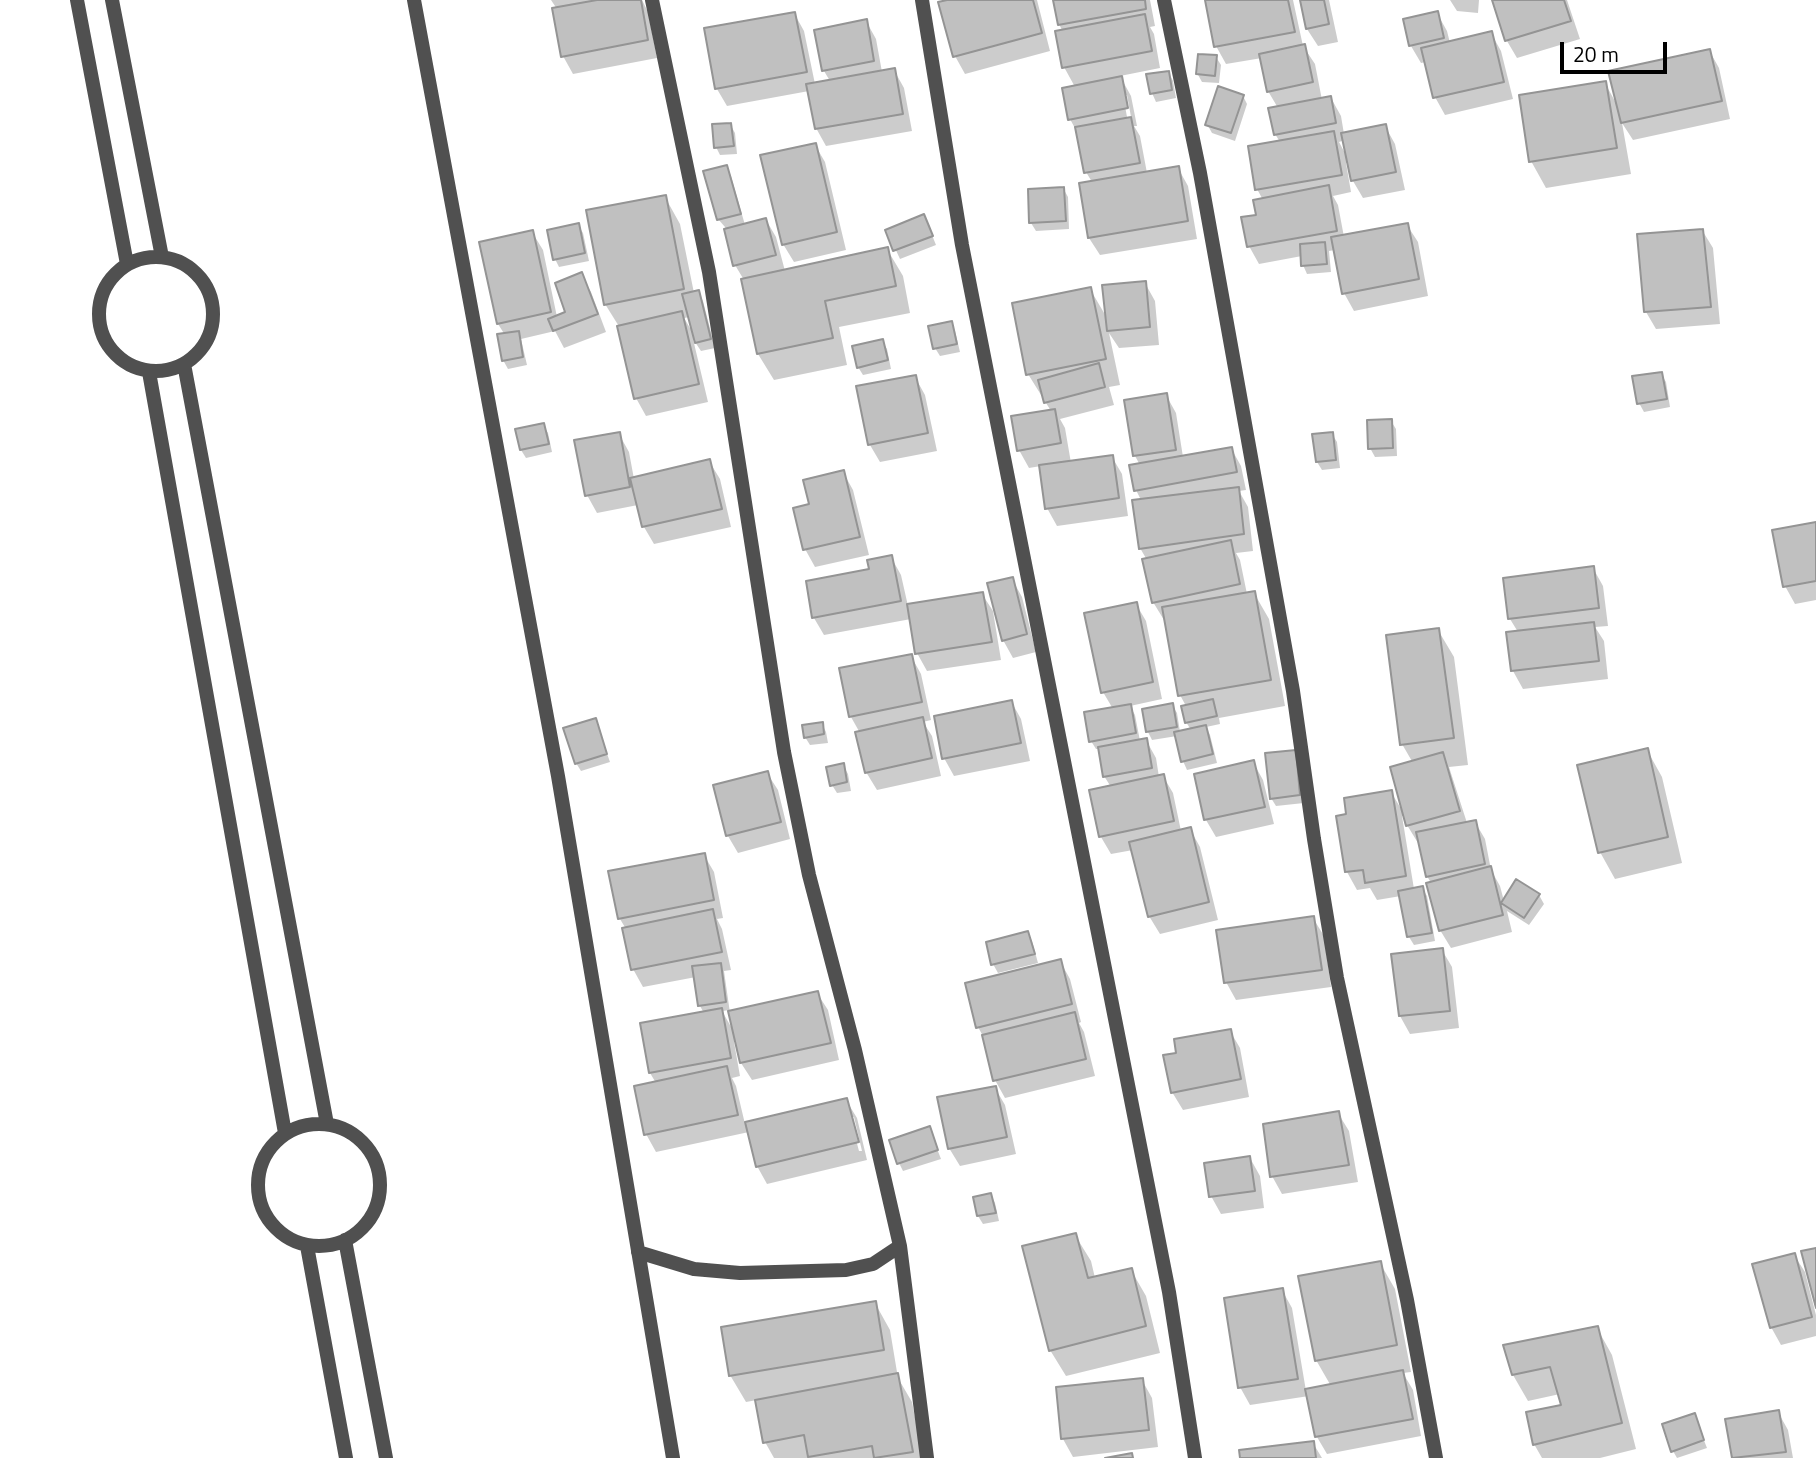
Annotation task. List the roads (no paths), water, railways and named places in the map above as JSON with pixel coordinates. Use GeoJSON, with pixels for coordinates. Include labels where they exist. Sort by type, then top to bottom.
{"type":"FeatureCollection","features":[{"type":"Feature","properties":{"kind":"street"},"geometry":{"type":"LineString","coordinates":[[77,0],[127,264]]}},
{"type":"Feature","properties":{"kind":"street"},"geometry":{"type":"LineString","coordinates":[[112,0],[162,257]]}},
{"type":"Feature","properties":{"kind":"street"},"geometry":{"type":"LineString","coordinates":[[414,0],[558,776],[673,1458]]}},
{"type":"Feature","properties":{"kind":"street"},"geometry":{"type":"LineString","coordinates":[[652,0],[709,272],[784,752],[809,875],[855,1050],[901,1246],[927,1458]]}},
{"type":"Feature","properties":{"kind":"street"},"geometry":{"type":"LineString","coordinates":[[922,0],[962,245],[1166,1279],[1195,1458]]}},
{"type":"Feature","properties":{"kind":"street"},"geometry":{"type":"LineString","coordinates":[[1164,0],[1200,173],[1293,691],[1337,978],[1407,1300],[1436,1458]]}},
{"type":"Feature","properties":{"kind":"street"},"geometry":{"type":"LineString","coordinates":[[144,257],[162,257],[179,262],[194,271],[206,286],[213,302],[213,321],[209,338],[199,353],[184,364],[167,371],[149,372],[117,357],[105,342],[99,326],[98,308],[103,290],[113,276],[127,264],[144,257]]}},
{"type":"Feature","properties":{"kind":"street"},"geometry":{"type":"LineString","coordinates":[[184,364],[327,1125]]}},
{"type":"Feature","properties":{"kind":"street"},"geometry":{"type":"LineString","coordinates":[[149,372],[285,1133]]}},
{"type":"Feature","properties":{"kind":"street"},"geometry":{"type":"LineString","coordinates":[[313,1124],[327,1125],[358,1137],[369,1149],[377,1163],[380,1195],[367,1225],[345,1240],[324,1247],[307,1246],[278,1232],[267,1220],[258,1197],[258,1173],[264,1157],[285,1133],[313,1124]]}},
{"type":"Feature","properties":{"kind":"street"},"geometry":{"type":"LineString","coordinates":[[345,1240],[386,1458]]}},
{"type":"Feature","properties":{"kind":"street"},"geometry":{"type":"LineString","coordinates":[[307,1246],[346,1458]]}},
{"type":"Feature","properties":{"kind":"street"},"geometry":{"type":"LineString","coordinates":[[638,1252],[694,1269],[740,1273],[846,1270],[873,1264],[901,1246]]}}]}
